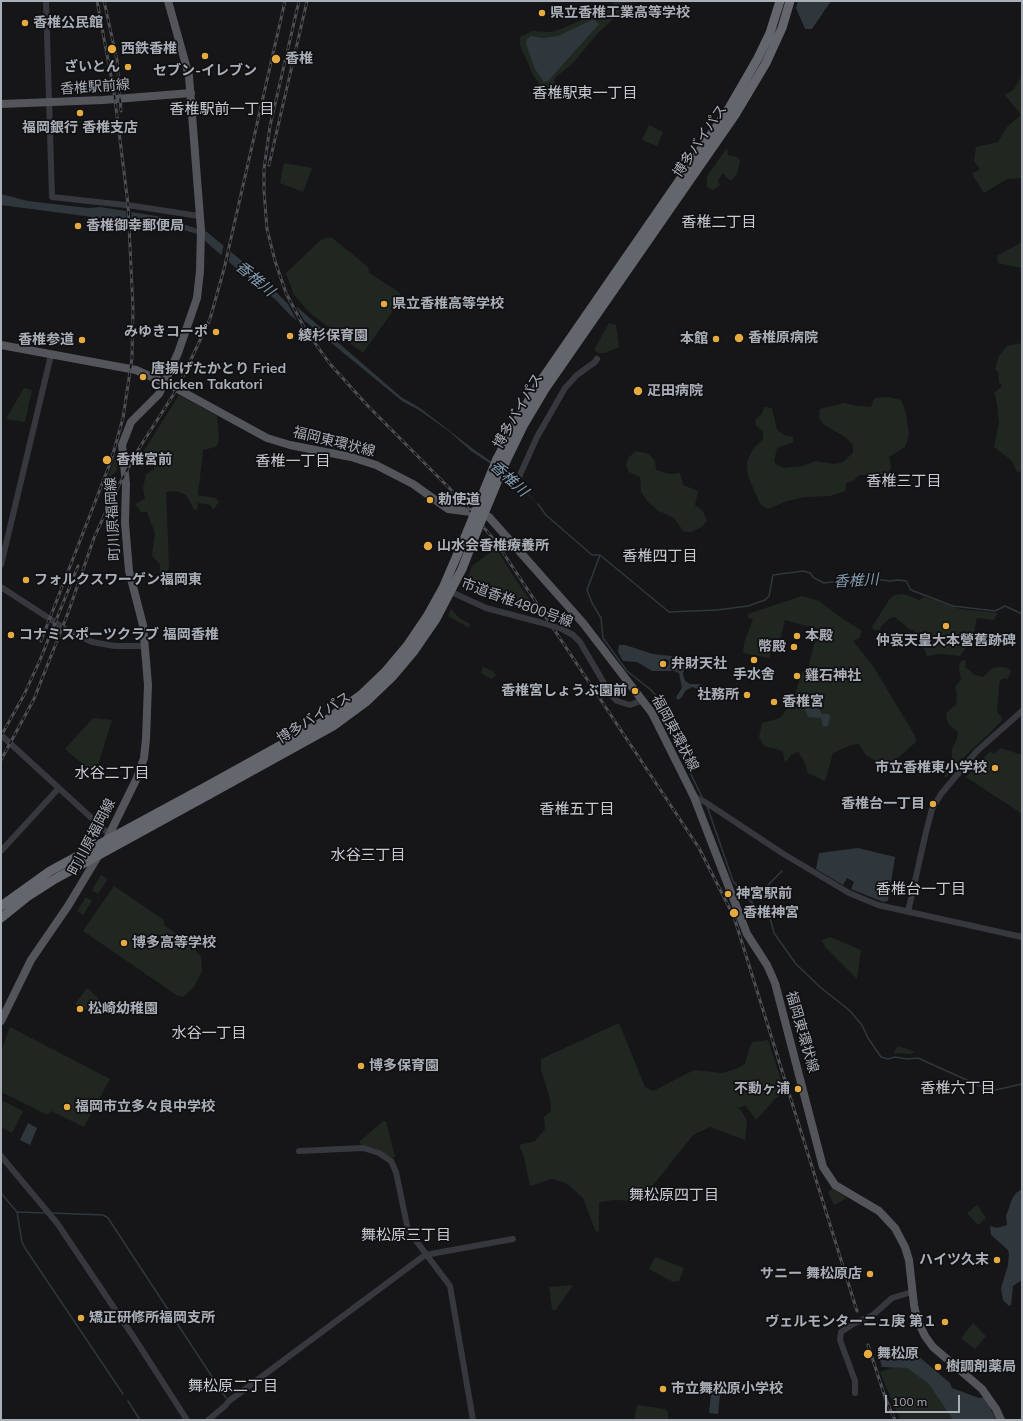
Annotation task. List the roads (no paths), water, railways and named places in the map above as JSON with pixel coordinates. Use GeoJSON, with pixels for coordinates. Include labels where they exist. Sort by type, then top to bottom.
{"type":"FeatureCollection","features":[{"type":"Feature","properties":{"kind":"highway","name":"博多バイパス"},"geometry":{"type":"LineString","coordinates":[[750,82],[770,33],[780,1]]}},
{"type":"Feature","properties":{"kind":"highway","name":"博多バイパス"},"geometry":{"type":"LineString","coordinates":[[1,918],[27,897],[55,879],[333,726],[366,701],[392,677],[414,651],[436,619],[501,461],[545,389],[708,149],[782,28],[790,1]]}},
{"type":"Feature","properties":{"kind":"highway","name":"博多バイパス"},"geometry":{"type":"LineString","coordinates":[[1,906],[56,867],[294,739],[328,719],[361,695],[386,671],[407,646],[447,590]]}},
{"type":"Feature","properties":{"kind":"main road","name":"町川原福岡線"},"geometry":{"type":"LineString","coordinates":[[1,1021],[31,960],[84,881],[110,834],[136,780],[144,758],[148,685],[143,625],[129,571],[125,523],[126,484],[121,450],[131,422],[159,394],[185,337],[197,298],[201,241],[191,93],[186,62],[168,1]]}},
{"type":"Feature","properties":{"kind":"main road","name":"香椎駅前線"},"geometry":{"type":"LineString","coordinates":[[1,104],[48,103],[191,93]]}},
{"type":"Feature","properties":{"kind":"main road","name":"福岡東環状線"},"geometry":{"type":"LineString","coordinates":[[1,345],[136,370],[164,382],[267,438],[290,445],[351,457],[376,465],[413,484],[448,509],[472,512],[489,517],[583,623],[652,713],[694,797],[747,934],[767,965],[775,983],[823,1166],[835,1185],[880,1211],[895,1228],[905,1247],[917,1319],[925,1336],[933,1348],[982,1389],[996,1409],[1001,1420]]}},
{"type":"Feature","properties":{"kind":"street"},"geometry":{"type":"LineString","coordinates":[[46,1],[52,197],[134,206],[199,216]]}},
{"type":"Feature","properties":{"kind":"street"},"geometry":{"type":"LineString","coordinates":[[1,565],[51,355]]}},
{"type":"Feature","properties":{"kind":"street"},"geometry":{"type":"LineString","coordinates":[[519,477],[537,437],[565,388],[577,375],[597,359]]}},
{"type":"Feature","properties":{"kind":"street"},"geometry":{"type":"LineString","coordinates":[[1,587],[67,630],[92,642],[115,646],[145,646]]}},
{"type":"Feature","properties":{"kind":"street","name":"市道香椎4800号線"},"geometry":{"type":"LineString","coordinates":[[447,590],[486,608],[562,629],[573,635],[583,646],[598,674],[614,698],[624,704],[630,705],[643,700]]}},
{"type":"Feature","properties":{"kind":"street"},"geometry":{"type":"LineString","coordinates":[[908,912],[926,832],[932,810],[938,799],[952,779],[977,751],[1022,711]]}},
{"type":"Feature","properties":{"kind":"street"},"geometry":{"type":"LineString","coordinates":[[1,736],[58,789],[110,834]]}},
{"type":"Feature","properties":{"kind":"street"},"geometry":{"type":"LineString","coordinates":[[1,851],[58,789]]}},
{"type":"Feature","properties":{"kind":"street"},"geometry":{"type":"LineString","coordinates":[[694,797],[705,802],[849,893],[878,905],[1022,937]]}},
{"type":"Feature","properties":{"kind":"street"},"geometry":{"type":"LineString","coordinates":[[299,1151],[363,1148],[379,1153],[391,1161],[396,1172],[408,1230],[425,1255],[450,1286],[473,1420]]}},
{"type":"Feature","properties":{"kind":"street"},"geometry":{"type":"LineString","coordinates":[[1,1156],[57,1223],[135,1339],[187,1420]]}},
{"type":"Feature","properties":{"kind":"street"},"geometry":{"type":"LineString","coordinates":[[208,1420],[226,1406],[229,1401],[425,1255],[513,1239]]}},
{"type":"Feature","properties":{"kind":"street"},"geometry":{"type":"LineString","coordinates":[[855,1393],[855,1381],[840,1340],[841,1332],[853,1324],[873,1315],[892,1298],[912,1292]]}},
{"type":"Feature","properties":{"kind":"water"},"geometry":{"type":"Polygon","coordinates":[[[798,1],[831,1],[812,29],[805,29],[796,8],[798,1]]]}},
{"type":"Feature","properties":{"kind":"water"},"geometry":{"type":"Polygon","coordinates":[[[594,19],[599,24],[548,81],[544,82],[535,69],[526,44],[527,39],[531,36],[543,38],[558,36],[594,19]]]}},
{"type":"Feature","properties":{"kind":"water"},"geometry":{"type":"Polygon","coordinates":[[[1,194],[28,201],[88,208],[101,207],[162,217],[207,232],[254,271],[254,274],[289,305],[297,307],[401,397],[420,408],[473,449],[511,475],[538,505],[511,477],[471,451],[450,432],[419,410],[402,401],[306,322],[296,320],[275,299],[244,275],[197,234],[157,222],[130,222],[1,205],[1,194]]]}},
{"type":"Feature","properties":{"kind":"water"},"geometry":{"type":"Polygon","coordinates":[[[619,645],[625,645],[653,654],[671,656],[682,661],[685,665],[683,674],[685,681],[690,684],[699,684],[703,686],[705,691],[704,695],[701,690],[692,687],[685,691],[682,697],[678,700],[676,697],[682,688],[679,673],[674,671],[652,671],[637,662],[623,661],[618,652],[619,645]],[[660,660],[662,669],[665,669],[669,664],[668,660],[660,660]]]}},
{"type":"Feature","properties":{"kind":"water"},"geometry":{"type":"Polygon","coordinates":[[[810,705],[820,710],[821,714],[828,714],[830,716],[828,726],[823,727],[821,718],[808,717],[805,709],[810,705]]]}},
{"type":"Feature","properties":{"kind":"water"},"geometry":{"type":"Polygon","coordinates":[[[858,848],[895,857],[888,901],[883,902],[851,889],[854,882],[847,878],[843,885],[816,869],[819,853],[858,848]]]}},
{"type":"Feature","properties":{"kind":"water"},"geometry":{"type":"Polygon","coordinates":[[[28,1123],[37,1128],[30,1145],[20,1140],[28,1123]]]}},
{"type":"Feature","properties":{"kind":"water"},"geometry":{"type":"Polygon","coordinates":[[[1022,1189],[1022,1280],[1013,1286],[1011,1305],[1009,1306],[1003,1300],[1001,1288],[1008,1265],[1009,1254],[1008,1250],[991,1235],[990,1226],[997,1228],[1007,1225],[1006,1216],[1012,1199],[1016,1193],[1022,1189]]]}},
{"type":"Feature","properties":{"kind":"water"},"geometry":{"type":"Polygon","coordinates":[[[917,1355],[950,1383],[952,1388],[979,1398],[985,1397],[996,1420],[953,1420],[929,1384],[907,1368],[882,1367],[880,1360],[892,1360],[917,1355]]]}},
{"type":"Feature","properties":{"kind":"water"},"geometry":{"type":"Polygon","coordinates":[[[711,1394],[720,1395],[718,1414],[709,1413],[711,1394]]]}},
{"type":"Feature","properties":{"kind":"waterway","name":"香椎川"},"geometry":{"type":"LineString","coordinates":[[538,504],[546,515],[592,555],[600,555],[669,612],[717,610],[748,606],[765,600],[769,596],[773,575],[803,571],[810,573],[814,578],[824,583],[854,579],[906,581],[911,590],[953,606],[995,611],[1005,606],[1022,614]]}},
{"type":"Feature","properties":{"kind":"waterway"},"geometry":{"type":"LineString","coordinates":[[600,555],[587,590],[592,603],[601,618],[603,638],[627,671],[651,690],[665,707],[667,725],[703,799]]}},
{"type":"Feature","properties":{"kind":"waterway"},"geometry":{"type":"LineString","coordinates":[[707,806],[733,881],[751,902],[770,918],[774,933],[796,964],[820,987],[849,1010],[862,1025],[868,1038],[881,1057],[888,1059],[895,1057],[907,1059],[918,1058],[991,1091],[1022,1084]]}},
{"type":"Feature","properties":{"kind":"waterway"},"geometry":{"type":"LineString","coordinates":[[751,902],[782,871]]}},
{"type":"Feature","properties":{"kind":"waterway"},"geometry":{"type":"LineString","coordinates":[[1,1193],[17,1212],[22,1242],[25,1248],[123,1394]]}},
{"type":"Feature","properties":{"kind":"waterway"},"geometry":{"type":"LineString","coordinates":[[17,1212],[47,1213]]}},
{"type":"Feature","properties":{"kind":"waterway"},"geometry":{"type":"LineString","coordinates":[[52,1213],[103,1215],[108,1218],[226,1398]]}},
{"type":"Feature","properties":{"kind":"waterway"},"geometry":{"type":"LineString","coordinates":[[128,1401],[140,1420]]}},
{"type":"Feature","properties":{"kind":"railway"},"geometry":{"type":"LineString","coordinates":[[41,641],[111,461],[123,418],[132,358],[133,309],[128,204],[114,92],[97,1]]}},
{"type":"Feature","properties":{"kind":"railway"},"geometry":{"type":"LineString","coordinates":[[104,1],[117,60],[121,111]]}},
{"type":"Feature","properties":{"kind":"railway"},"geometry":{"type":"LineString","coordinates":[[1,760],[34,699],[68,613],[94,538],[113,496],[138,450],[177,389],[210,319],[224,269],[285,1]]}},
{"type":"Feature","properties":{"kind":"railway"},"geometry":{"type":"LineString","coordinates":[[299,1],[270,126],[264,169],[267,229],[275,261],[286,293],[305,329],[330,364],[367,405],[459,498],[496,542],[699,848],[734,917],[857,1311]]}},
{"type":"Feature","properties":{"kind":"railway"},"geometry":{"type":"LineString","coordinates":[[269,165],[307,1]]}},
{"type":"Feature","properties":{"kind":"railway"},"geometry":{"type":"LineString","coordinates":[[1,736],[24,695],[40,660],[78,566]]}},
{"type":"Feature","properties":{"kind":"railway"},"geometry":{"type":"LineString","coordinates":[[868,1345],[885,1397],[895,1420]]}},
{"type":"Feature","properties":{"kind":"place","name":"県立香椎工業高等学校"},"geometry":{"type":"Point","coordinates":[542,13]}},
{"type":"Feature","properties":{"kind":"place","name":"香椎公民館"},"geometry":{"type":"Point","coordinates":[25,23]}},
{"type":"Feature","properties":{"kind":"place","name":"西鉄香椎"},"geometry":{"type":"Point","coordinates":[112,49]}},
{"type":"Feature","properties":{"kind":"place","name":"セブン-イレブン"},"geometry":{"type":"Point","coordinates":[205,56]}},
{"type":"Feature","properties":{"kind":"place","name":"香椎"},"geometry":{"type":"Point","coordinates":[276,59]}},
{"type":"Feature","properties":{"kind":"place","name":"ざいとん"},"geometry":{"type":"Point","coordinates":[128,67]}},
{"type":"Feature","properties":{"kind":"place","name":"福岡銀行 香椎支店"},"geometry":{"type":"Point","coordinates":[80,113]}},
{"type":"Feature","properties":{"kind":"place","name":"香椎御幸郵便局"},"geometry":{"type":"Point","coordinates":[78,226]}},
{"type":"Feature","properties":{"kind":"place","name":"県立香椎高等学校"},"geometry":{"type":"Point","coordinates":[384,304]}},
{"type":"Feature","properties":{"kind":"place","name":"みゆきコーポ"},"geometry":{"type":"Point","coordinates":[216,332]}},
{"type":"Feature","properties":{"kind":"place","name":"綾杉保育園"},"geometry":{"type":"Point","coordinates":[290,336]}},
{"type":"Feature","properties":{"kind":"place","name":"香椎原病院"},"geometry":{"type":"Point","coordinates":[739,338]}},
{"type":"Feature","properties":{"kind":"place","name":"本館"},"geometry":{"type":"Point","coordinates":[716,339]}},
{"type":"Feature","properties":{"kind":"place","name":"香椎参道"},"geometry":{"type":"Point","coordinates":[82,340]}},
{"type":"Feature","properties":{"kind":"place","name":"唐揚げたかとり Fried Chicken Takatori"},"geometry":{"type":"Point","coordinates":[143,377]}},
{"type":"Feature","properties":{"kind":"place","name":"疋田病院"},"geometry":{"type":"Point","coordinates":[638,391]}},
{"type":"Feature","properties":{"kind":"place","name":"香椎宮前"},"geometry":{"type":"Point","coordinates":[107,460]}},
{"type":"Feature","properties":{"kind":"place","name":"勅使道"},"geometry":{"type":"Point","coordinates":[430,500]}},
{"type":"Feature","properties":{"kind":"place","name":"山水会香椎療養所"},"geometry":{"type":"Point","coordinates":[428,546]}},
{"type":"Feature","properties":{"kind":"place","name":"フォルクスワーゲン福岡東"},"geometry":{"type":"Point","coordinates":[26,580]}},
{"type":"Feature","properties":{"kind":"place","name":"仲哀天皇大本營舊跡碑"},"geometry":{"type":"Point","coordinates":[946,626]}},
{"type":"Feature","properties":{"kind":"place","name":"コナミスポーツクラブ 福岡香椎"},"geometry":{"type":"Point","coordinates":[11,635]}},
{"type":"Feature","properties":{"kind":"place","name":"本殿"},"geometry":{"type":"Point","coordinates":[797,636]}},
{"type":"Feature","properties":{"kind":"place","name":"幣殿"},"geometry":{"type":"Point","coordinates":[794,647]}},
{"type":"Feature","properties":{"kind":"place","name":"手水舍"},"geometry":{"type":"Point","coordinates":[754,660]}},
{"type":"Feature","properties":{"kind":"place","name":"弁財天社"},"geometry":{"type":"Point","coordinates":[663,664]}},
{"type":"Feature","properties":{"kind":"place","name":"雞石神社"},"geometry":{"type":"Point","coordinates":[797,676]}},
{"type":"Feature","properties":{"kind":"place","name":"香椎宮しょうぶ園前"},"geometry":{"type":"Point","coordinates":[635,691]}},
{"type":"Feature","properties":{"kind":"place","name":"社務所"},"geometry":{"type":"Point","coordinates":[747,695]}},
{"type":"Feature","properties":{"kind":"place","name":"香椎宮"},"geometry":{"type":"Point","coordinates":[774,702]}},
{"type":"Feature","properties":{"kind":"place","name":"市立香椎東小学校"},"geometry":{"type":"Point","coordinates":[995,768]}},
{"type":"Feature","properties":{"kind":"place","name":"香椎台一丁目"},"geometry":{"type":"Point","coordinates":[933,804]}},
{"type":"Feature","properties":{"kind":"place","name":"神宮駅前"},"geometry":{"type":"Point","coordinates":[728,894]}},
{"type":"Feature","properties":{"kind":"place","name":"香椎神宮"},"geometry":{"type":"Point","coordinates":[734,913]}},
{"type":"Feature","properties":{"kind":"place","name":"博多高等学校"},"geometry":{"type":"Point","coordinates":[124,943]}},
{"type":"Feature","properties":{"kind":"place","name":"松崎幼稚園"},"geometry":{"type":"Point","coordinates":[80,1009]}},
{"type":"Feature","properties":{"kind":"place","name":"博多保育園"},"geometry":{"type":"Point","coordinates":[361,1066]}},
{"type":"Feature","properties":{"kind":"place","name":"不動ヶ浦"},"geometry":{"type":"Point","coordinates":[798,1089]}},
{"type":"Feature","properties":{"kind":"place","name":"福岡市立多々良中学校"},"geometry":{"type":"Point","coordinates":[67,1107]}},
{"type":"Feature","properties":{"kind":"place","name":"ハイツ久末"},"geometry":{"type":"Point","coordinates":[997,1260]}},
{"type":"Feature","properties":{"kind":"place","name":"サニー 舞松原店"},"geometry":{"type":"Point","coordinates":[870,1274]}},
{"type":"Feature","properties":{"kind":"place","name":"矯正研修所福岡支所"},"geometry":{"type":"Point","coordinates":[81,1318]}},
{"type":"Feature","properties":{"kind":"place","name":"ヴェルモンターニュ庚 第１"},"geometry":{"type":"Point","coordinates":[945,1322]}},
{"type":"Feature","properties":{"kind":"place","name":"舞松原"},"geometry":{"type":"Point","coordinates":[868,1354]}},
{"type":"Feature","properties":{"kind":"place","name":"樹調剤薬局"},"geometry":{"type":"Point","coordinates":[938,1367]}},
{"type":"Feature","properties":{"kind":"place","name":"市立舞松原小学校"},"geometry":{"type":"Point","coordinates":[663,1389]}},
{"type":"Feature","properties":{"kind":"district","name":"香椎駅東一丁目"},"geometry":{"type":"Point","coordinates":[585,93]}},
{"type":"Feature","properties":{"kind":"district","name":"香椎駅前一丁目"},"geometry":{"type":"Point","coordinates":[222,109]}},
{"type":"Feature","properties":{"kind":"district","name":"香椎二丁目"},"geometry":{"type":"Point","coordinates":[719,222]}},
{"type":"Feature","properties":{"kind":"district","name":"香椎一丁目"},"geometry":{"type":"Point","coordinates":[293,461]}},
{"type":"Feature","properties":{"kind":"district","name":"香椎三丁目"},"geometry":{"type":"Point","coordinates":[904,481]}},
{"type":"Feature","properties":{"kind":"district","name":"香椎四丁目"},"geometry":{"type":"Point","coordinates":[660,556]}},
{"type":"Feature","properties":{"kind":"district","name":"水谷二丁目"},"geometry":{"type":"Point","coordinates":[112,773]}},
{"type":"Feature","properties":{"kind":"district","name":"香椎五丁目"},"geometry":{"type":"Point","coordinates":[577,809]}},
{"type":"Feature","properties":{"kind":"district","name":"水谷三丁目"},"geometry":{"type":"Point","coordinates":[368,855]}},
{"type":"Feature","properties":{"kind":"district","name":"香椎台一丁目"},"geometry":{"type":"Point","coordinates":[921,889]}},
{"type":"Feature","properties":{"kind":"district","name":"水谷一丁目"},"geometry":{"type":"Point","coordinates":[209,1033]}},
{"type":"Feature","properties":{"kind":"district","name":"香椎六丁目"},"geometry":{"type":"Point","coordinates":[958,1088]}},
{"type":"Feature","properties":{"kind":"district","name":"舞松原四丁目"},"geometry":{"type":"Point","coordinates":[674,1195]}},
{"type":"Feature","properties":{"kind":"district","name":"舞松原三丁目"},"geometry":{"type":"Point","coordinates":[406,1235]}},
{"type":"Feature","properties":{"kind":"district","name":"舞松原二丁目"},"geometry":{"type":"Point","coordinates":[233,1386]}}]}
